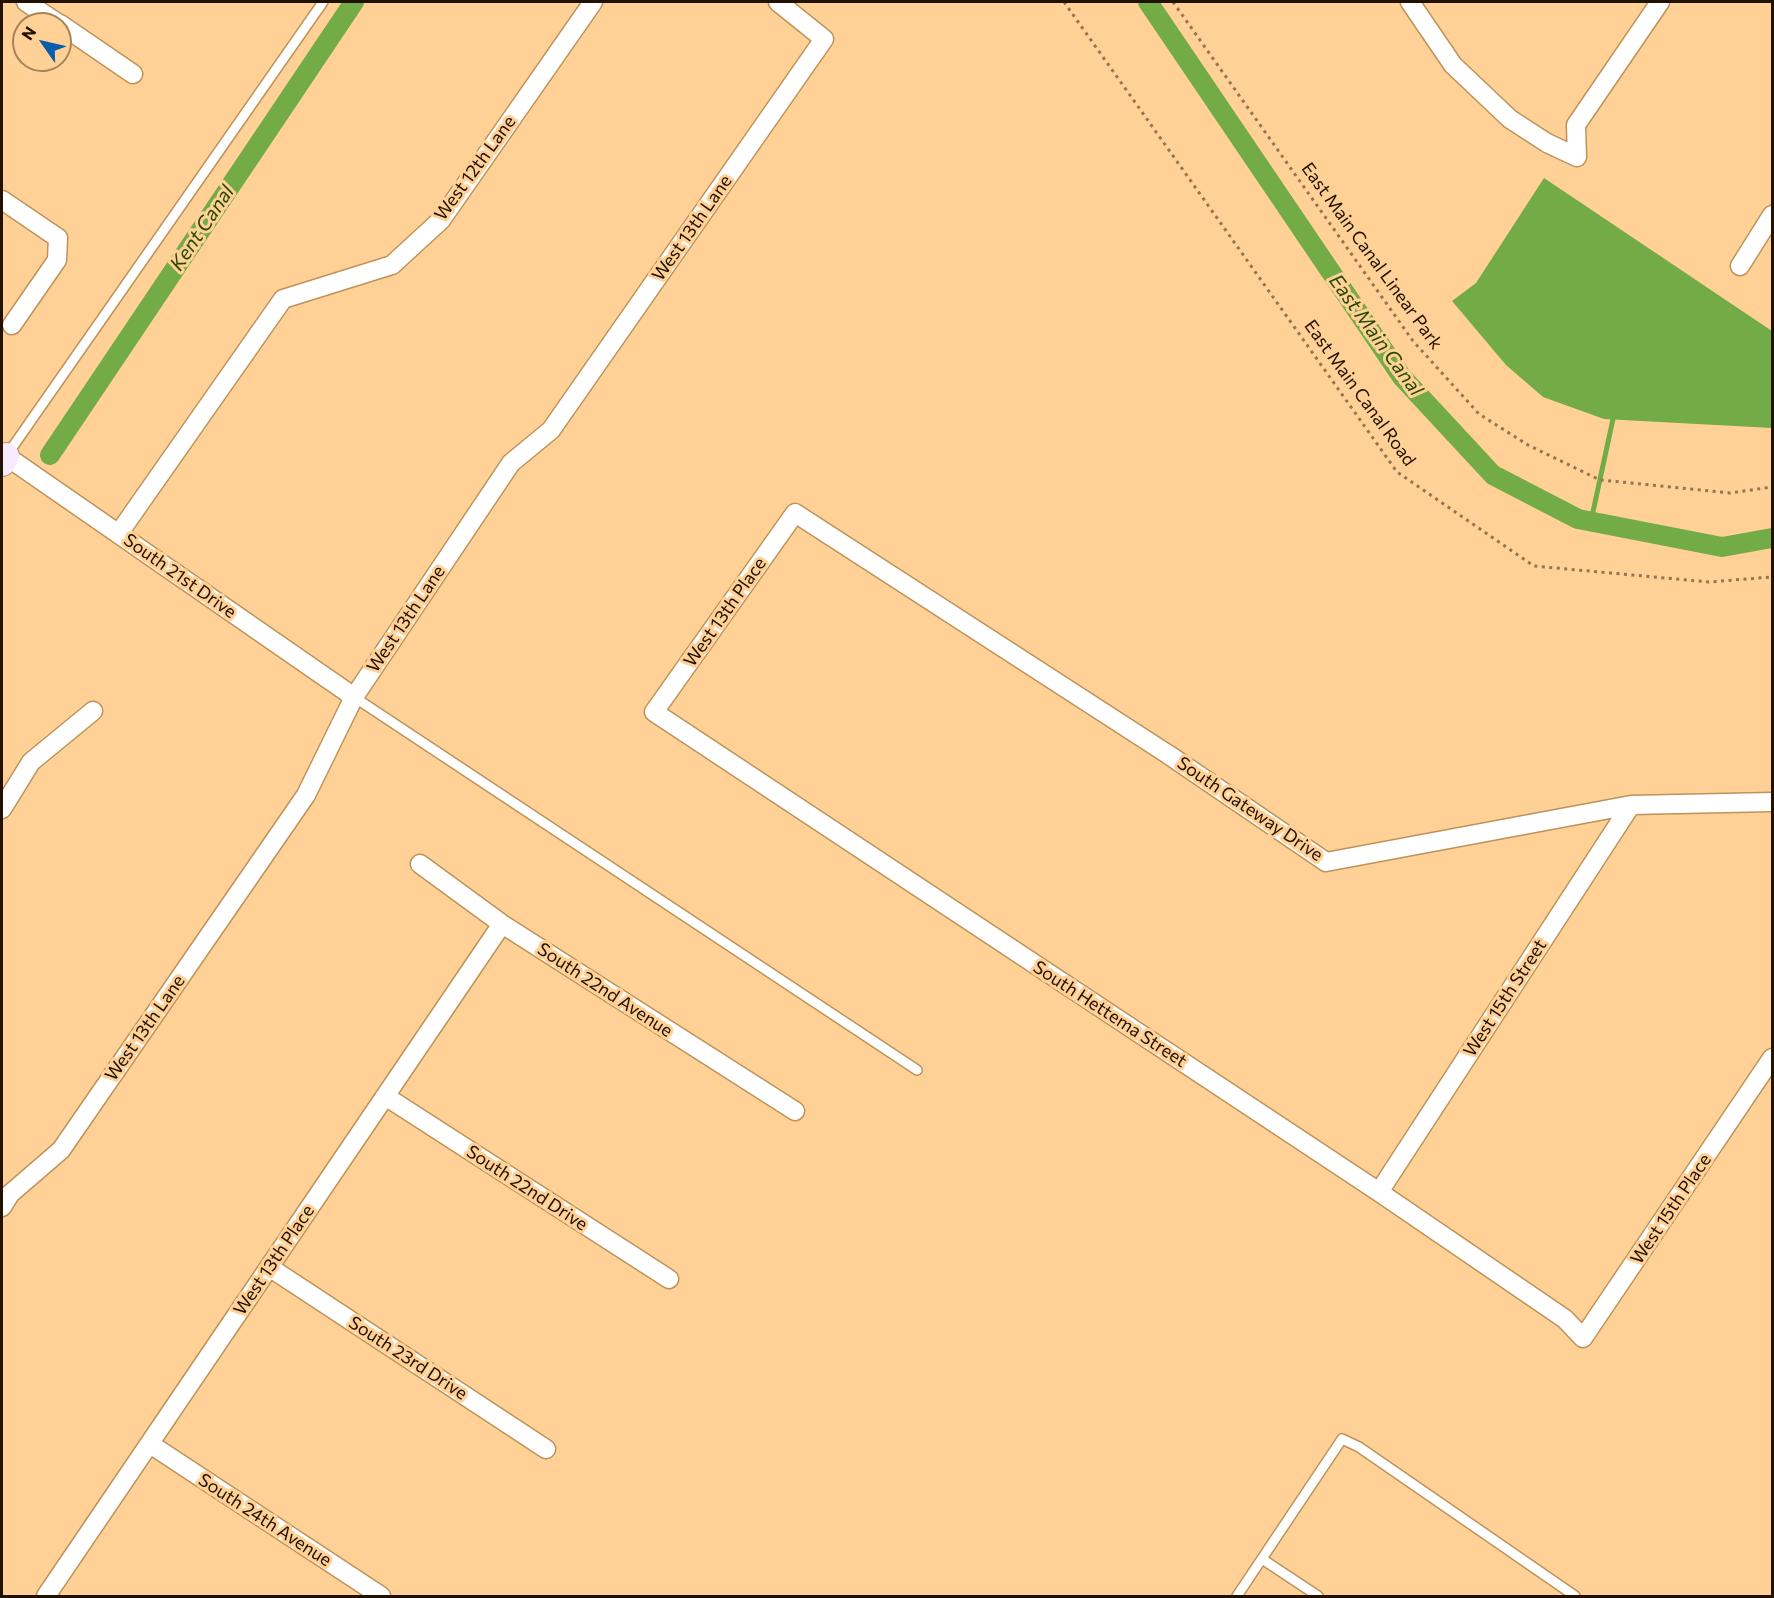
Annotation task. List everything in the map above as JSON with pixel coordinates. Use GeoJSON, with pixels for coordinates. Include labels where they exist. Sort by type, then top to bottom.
{"type":"FeatureCollection","features":[{"type":"Feature","properties":{"kind":"street"},"geometry":{"type":"LineString","coordinates":[[26,2],[41,12]]}},
{"type":"Feature","properties":{"kind":"street","name":"West 12th Lane"},"geometry":{"type":"LineString","coordinates":[[118,533],[283,299],[392,265],[441,220],[592,2]]}},
{"type":"Feature","properties":{"kind":"street","name":"West 13th Lane"},"geometry":{"type":"LineString","coordinates":[[2,1207],[10,1194],[61,1150],[306,795],[354,697],[511,463],[551,430],[824,39],[778,2]]}},
{"type":"Feature","properties":{"kind":"street"},"geometry":{"type":"LineString","coordinates":[[1410,2],[1453,64],[1510,119],[1547,143],[1577,157],[1576,125],[1660,2]]}},
{"type":"Feature","properties":{"kind":"street"},"geometry":{"type":"LineString","coordinates":[[72,32],[134,74]]}},
{"type":"Feature","properties":{"kind":"street"},"geometry":{"type":"LineString","coordinates":[[2,200],[58,238],[57,260],[12,325]]}},
{"type":"Feature","properties":{"kind":"street"},"geometry":{"type":"LineString","coordinates":[[1740,266],[1773,215]]}},
{"type":"Feature","properties":{"kind":"street","name":"South 21st Drive"},"geometry":{"type":"LineString","coordinates":[[4,459],[118,533],[354,697]]}},
{"type":"Feature","properties":{"kind":"street","name":"West 13th Place"},"geometry":{"type":"LineString","coordinates":[[654,712],[795,513]]}},
{"type":"Feature","properties":{"kind":"street","name":"South Gateway Drive"},"geometry":{"type":"LineString","coordinates":[[795,513],[1170,755],[1326,862],[1631,806],[1773,802]]}},
{"type":"Feature","properties":{"kind":"street"},"geometry":{"type":"LineString","coordinates":[[2,810],[31,762],[93,711]]}},
{"type":"Feature","properties":{"kind":"street","name":"South Hettema Street"},"geometry":{"type":"LineString","coordinates":[[654,712],[1379,1192],[1565,1318]]}},
{"type":"Feature","properties":{"kind":"street","name":"West 15th Street"},"geometry":{"type":"LineString","coordinates":[[1379,1192],[1631,806]]}},
{"type":"Feature","properties":{"kind":"street","name":"South 22nd Avenue"},"geometry":{"type":"LineString","coordinates":[[420,864],[502,924],[795,1112]]}},
{"type":"Feature","properties":{"kind":"street","name":"West 13th Place"},"geometry":{"type":"LineString","coordinates":[[46,1596],[502,924]]}},
{"type":"Feature","properties":{"kind":"street","name":"West 15th Place"},"geometry":{"type":"LineString","coordinates":[[1565,1318],[1584,1338],[1773,1058]]}},
{"type":"Feature","properties":{"kind":"street","name":"South 22nd Drive"},"geometry":{"type":"LineString","coordinates":[[385,1096],[669,1279]]}},
{"type":"Feature","properties":{"kind":"street","name":"South 23rd Drive"},"geometry":{"type":"LineString","coordinates":[[269,1267],[546,1449]]}},
{"type":"Feature","properties":{"kind":"street","name":"South 24th Avenue"},"geometry":{"type":"LineString","coordinates":[[150,1444],[381,1596]]}},
{"type":"Feature","properties":{"kind":"lane"},"geometry":{"type":"LineString","coordinates":[[4,459],[323,2]]}},
{"type":"Feature","properties":{"kind":"lane"},"geometry":{"type":"LineString","coordinates":[[354,697],[917,1070]]}},
{"type":"Feature","properties":{"kind":"lane"},"geometry":{"type":"LineString","coordinates":[[1237,1596],[1342,1439],[1359,1447],[1575,1596]]}},
{"type":"Feature","properties":{"kind":"lane"},"geometry":{"type":"LineString","coordinates":[[1262,1559],[1318,1596]]}},
{"type":"Feature","properties":{"kind":"path","name":"East Main Canal Road"},"geometry":{"type":"LineString","coordinates":[[1064,2],[1397,472],[1533,566],[1709,582],[1773,578]]}},
{"type":"Feature","properties":{"kind":"path","name":"East Main Canal Linear Park"},"geometry":{"type":"LineString","coordinates":[[1173,2],[1413,341],[1479,414],[1528,445],[1599,480],[1730,493],[1773,487]]}},
{"type":"Feature","properties":{"kind":"shaded area"},"geometry":{"type":"Polygon","coordinates":[[[1544,178],[1772,331],[1772,428],[1604,419],[1543,397],[1506,365],[1452,301],[1476,283],[1544,178]]]}},
{"type":"Feature","properties":{"kind":"waterway","name":"Kent Canal"},"geometry":{"type":"LineString","coordinates":[[50,455],[354,2]]}},
{"type":"Feature","properties":{"kind":"waterway","name":"East Main Canal"},"geometry":{"type":"LineString","coordinates":[[1148,2],[1402,377],[1493,475],[1578,519],[1722,547],[1772,538]]}},
{"type":"Feature","properties":{"kind":"waterway"},"geometry":{"type":"LineString","coordinates":[[1591,521],[1613,419]]}}]}
